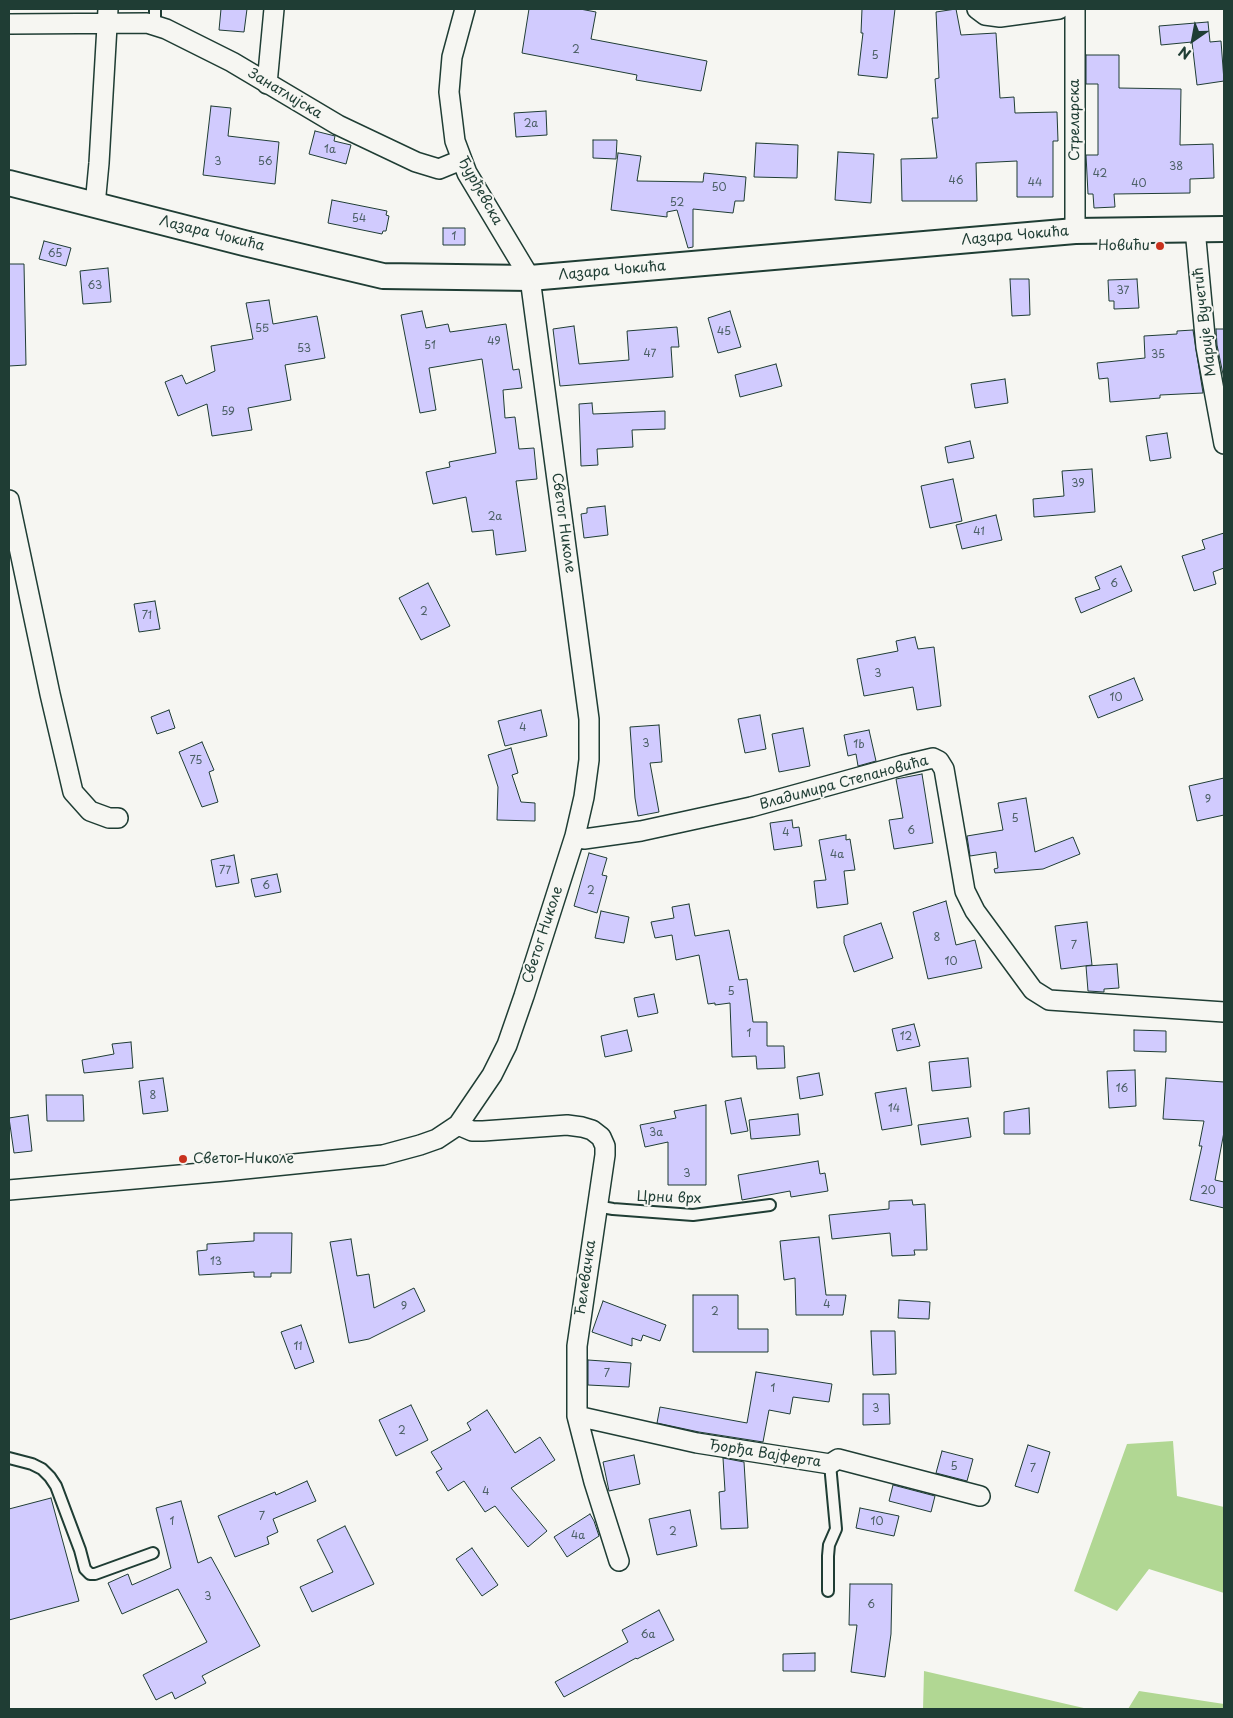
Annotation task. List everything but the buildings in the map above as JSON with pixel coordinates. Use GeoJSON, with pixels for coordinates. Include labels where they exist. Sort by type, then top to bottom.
{"type":"FeatureCollection","features":[{"type":"Feature","properties":{"kind":"street"},"geometry":{"type":"LineString","coordinates":[[267,84],[274,9]]}},
{"type":"Feature","properties":{"kind":"street","name":"Ђурђевска"},"geometry":{"type":"LineString","coordinates":[[465,9],[452,57],[449,92],[455,141],[461,160],[530,278]]}},
{"type":"Feature","properties":{"kind":"street"},"geometry":{"type":"LineString","coordinates":[[977,9],[985,14],[1000,17],[1059,9]]}},
{"type":"Feature","properties":{"kind":"street","name":"Стреларска"},"geometry":{"type":"LineString","coordinates":[[1074,9],[1074,231]]}},
{"type":"Feature","properties":{"kind":"street"},"geometry":{"type":"LineString","coordinates":[[95,205],[107,16]]}},
{"type":"Feature","properties":{"kind":"street","name":"Занатлијска"},"geometry":{"type":"LineString","coordinates":[[9,24],[107,16],[147,23],[155,17],[166,29],[232,62],[338,125],[416,162],[439,168],[461,160]]}},
{"type":"Feature","properties":{"kind":"street","name":"Лазара Чокића"},"geometry":{"type":"LineString","coordinates":[[9,183],[244,243],[383,276],[530,278],[1074,231],[1224,228]]}},
{"type":"Feature","properties":{"kind":"street","name":"Марије Вучетић"},"geometry":{"type":"LineString","coordinates":[[1195,229],[1206,347],[1224,444]]}},
{"type":"Feature","properties":{"kind":"street","name":"Светог Николе"},"geometry":{"type":"LineString","coordinates":[[9,1190],[383,1155],[437,1139],[458,1125],[492,1075],[506,1045],[524,996],[575,836],[584,797],[589,760],[589,719],[530,278]]}},
{"type":"Feature","properties":{"kind":"street"},"geometry":{"type":"LineString","coordinates":[[9,500],[50,694],[74,792],[90,811],[109,818],[118,818]]}},
{"type":"Feature","properties":{"kind":"street","name":"Владимира Степановића"},"geometry":{"type":"LineString","coordinates":[[575,836],[584,839],[641,831],[751,807],[933,758],[940,761],[944,769],[965,891],[975,911],[1037,993],[1049,1000],[1224,1012]]}},
{"type":"Feature","properties":{"kind":"street","name":"Ћелевачка"},"geometry":{"type":"LineString","coordinates":[[458,1125],[478,1131],[567,1125],[592,1130],[600,1137],[605,1146],[577,1346],[578,1416],[594,1482],[619,1561]]}},
{"type":"Feature","properties":{"kind":"street","name":"Ђорђа Вајферта"},"geometry":{"type":"LineString","coordinates":[[578,1416],[697,1443],[830,1464],[838,1460],[980,1496]]}},
{"type":"Feature","properties":{"kind":"lane","name":"Црни врх"},"geometry":{"type":"LineString","coordinates":[[596,1206],[693,1215],[770,1205]]}},
{"type":"Feature","properties":{"kind":"lane"},"geometry":{"type":"LineString","coordinates":[[9,1458],[32,1464],[42,1469],[50,1477],[56,1486],[80,1550],[85,1569],[90,1574],[96,1574],[153,1553]]}},
{"type":"Feature","properties":{"kind":"lane"},"geometry":{"type":"LineString","coordinates":[[828,1591],[829,1545],[836,1529],[830,1464]]}},
{"type":"Feature","properties":{"kind":"green space"},"geometry":{"type":"Polygon","coordinates":[[[1173,1441],[1177,1496],[1224,1507],[1224,1593],[1149,1569],[1117,1611],[1074,1591],[1127,1444],[1173,1441]]]}},
{"type":"Feature","properties":{"kind":"green space"},"geometry":{"type":"Polygon","coordinates":[[[924,1671],[1088,1709],[923,1709],[924,1671]]]}},
{"type":"Feature","properties":{"kind":"green space"},"geometry":{"type":"Polygon","coordinates":[[[1139,1691],[1224,1704],[1224,1709],[1128,1709],[1139,1691]]]}},
{"type":"Feature","properties":{"kind":"place","name":"Новићи"},"geometry":{"type":"Point","coordinates":[1160,246]}},
{"type":"Feature","properties":{"kind":"place","name":"Светог Николе"},"geometry":{"type":"Point","coordinates":[183,1159]}}]}
